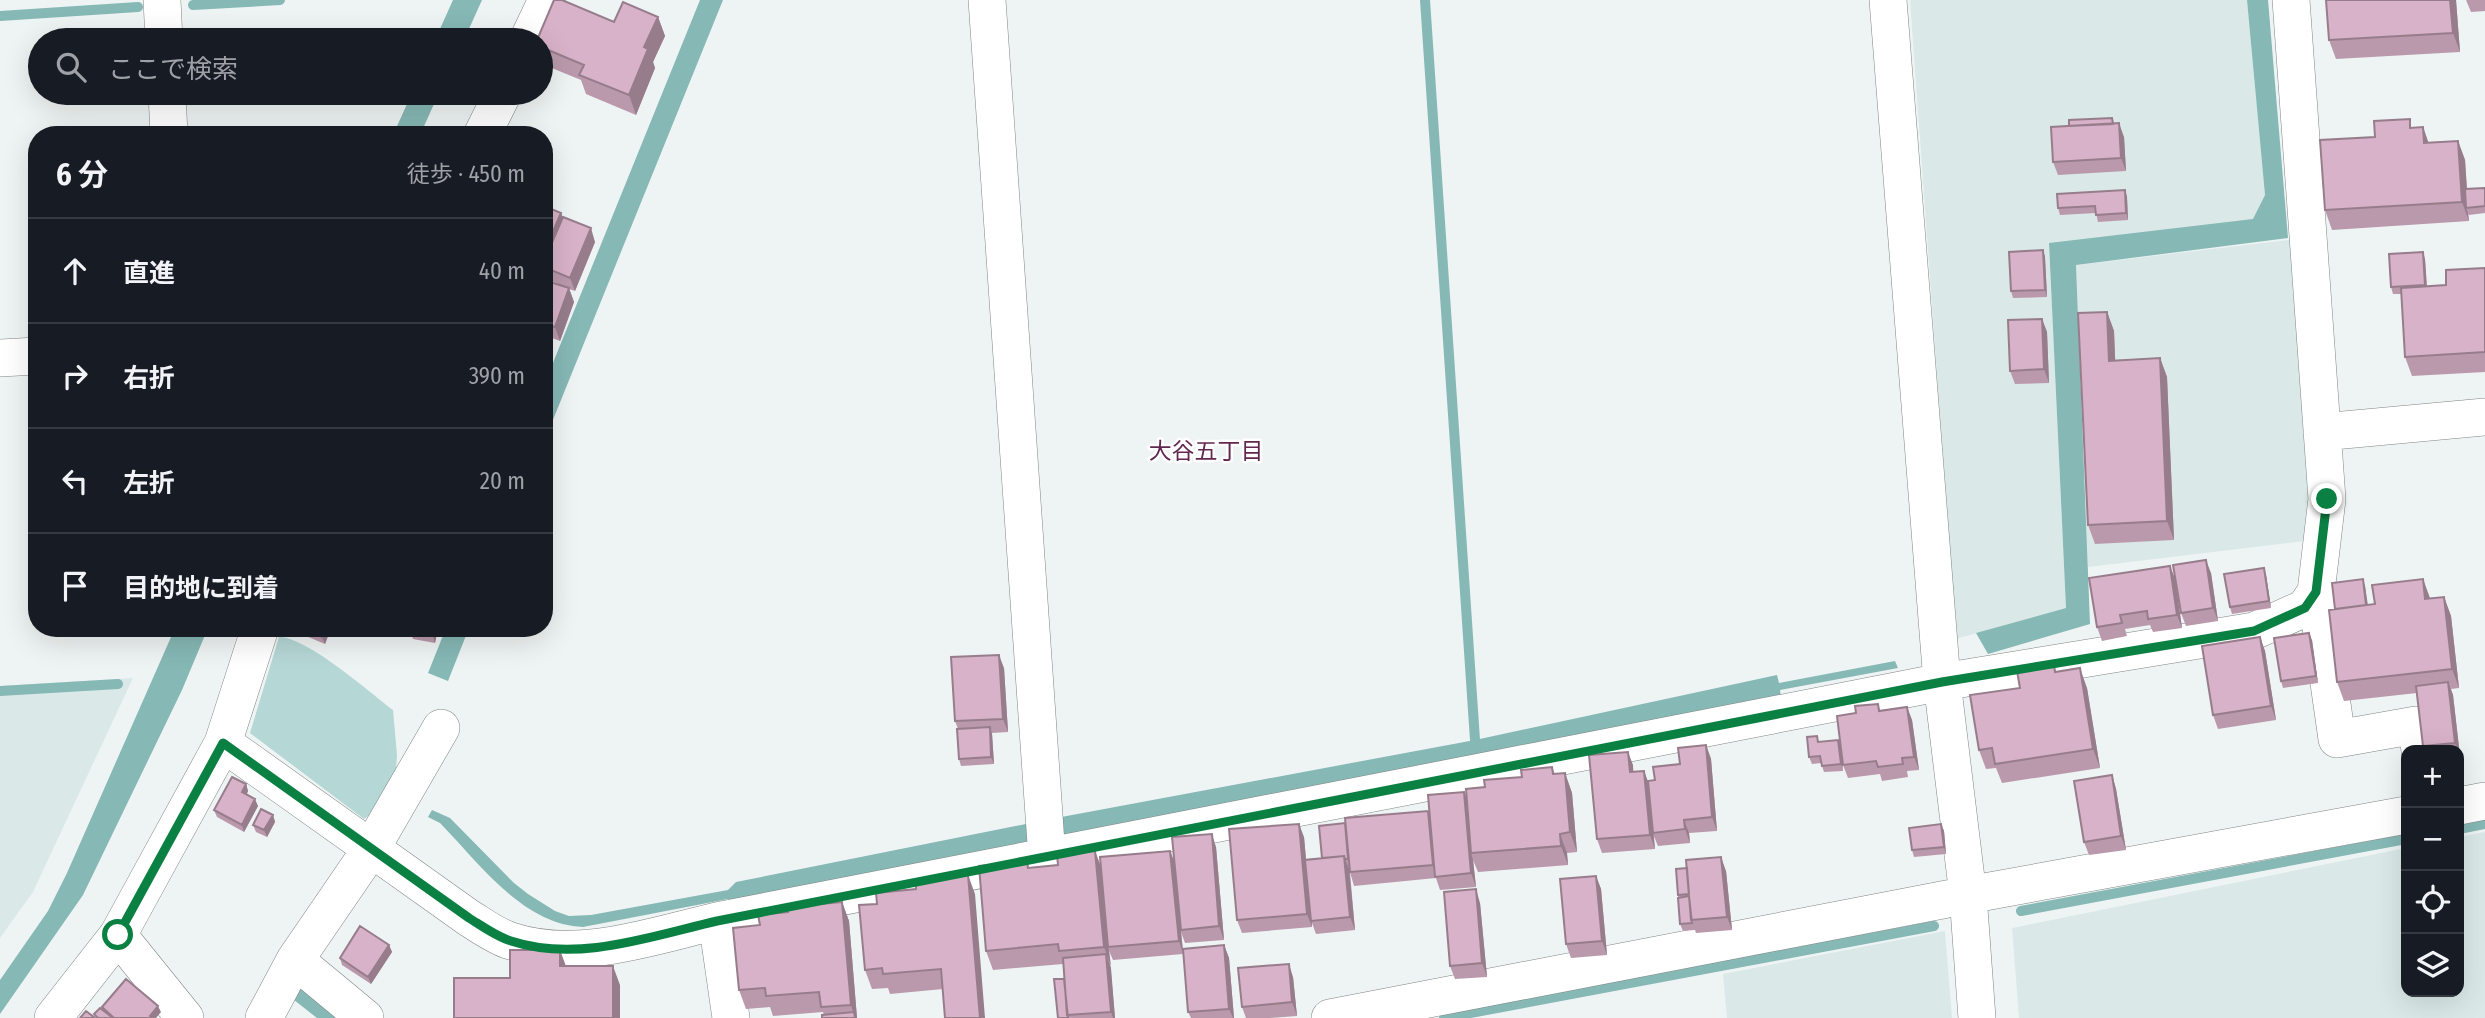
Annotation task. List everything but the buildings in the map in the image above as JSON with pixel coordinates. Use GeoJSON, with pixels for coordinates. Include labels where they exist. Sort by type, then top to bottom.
{"type":"FeatureCollection","features":[{"type":"Feature","properties":{"kind":"street"},"geometry":{"type":"LineString","coordinates":[[162,0],[163,28]]}},
{"type":"Feature","properties":{"kind":"street"},"geometry":{"type":"LineString","coordinates":[[534,28],[547,0]]}},
{"type":"Feature","properties":{"kind":"street"},"geometry":{"type":"LineString","coordinates":[[987,0],[1047,858]]}},
{"type":"Feature","properties":{"kind":"street"},"geometry":{"type":"LineString","coordinates":[[1888,0],[1942,682],[1968,895],[1977,1018]]}},
{"type":"Feature","properties":{"kind":"street"},"geometry":{"type":"LineString","coordinates":[[2291,0],[2327,499],[2316,592],[2337,738],[2416,725],[2419,745]]}},
{"type":"Feature","properties":{"kind":"street"},"geometry":{"type":"LineString","coordinates":[[168,105],[169,126]]}},
{"type":"Feature","properties":{"kind":"street"},"geometry":{"type":"LineString","coordinates":[[486,126],[497,105]]}},
{"type":"Feature","properties":{"kind":"street"},"geometry":{"type":"LineString","coordinates":[[0,358],[28,356]]}},
{"type":"Feature","properties":{"kind":"street"},"geometry":{"type":"LineString","coordinates":[[2322,432],[2485,417]]}},
{"type":"Feature","properties":{"kind":"street"},"geometry":{"type":"LineString","coordinates":[[223,743],[469,918],[509,941],[537,947],[604,947],[717,921],[1942,682],[2254,631],[2305,608],[2316,592]]}},
{"type":"Feature","properties":{"kind":"street"},"geometry":{"type":"LineString","coordinates":[[53,1018],[118,935],[223,743],[257,637]]}},
{"type":"Feature","properties":{"kind":"street"},"geometry":{"type":"LineString","coordinates":[[264,1018],[295,960],[371,849],[441,728]]}},
{"type":"Feature","properties":{"kind":"street"},"geometry":{"type":"LineString","coordinates":[[2464,805],[2485,801]]}},
{"type":"Feature","properties":{"kind":"street"},"geometry":{"type":"LineString","coordinates":[[1352,1016],[1968,895],[2401,816]]}},
{"type":"Feature","properties":{"kind":"street"},"geometry":{"type":"LineString","coordinates":[[717,921],[731,1018]]}},
{"type":"Feature","properties":{"kind":"street"},"geometry":{"type":"LineString","coordinates":[[118,935],[185,1018]]}},
{"type":"Feature","properties":{"kind":"street"},"geometry":{"type":"LineString","coordinates":[[295,960],[365,1018]]}},
{"type":"Feature","properties":{"kind":"shaded area"},"geometry":{"type":"Polygon","coordinates":[[[453,0],[482,0],[469,28],[440,28],[453,0]]]}},
{"type":"Feature","properties":{"kind":"shaded area"},"geometry":{"type":"Polygon","coordinates":[[[700,0],[723,0],[553,420],[553,363],[700,0]]]}},
{"type":"Feature","properties":{"kind":"shaded area"},"geometry":{"type":"Polygon","coordinates":[[[1910,0],[2247,0],[2265,195],[2253,220],[2049,244],[2066,608],[1956,639],[1910,0]]]}},
{"type":"Feature","properties":{"kind":"shaded area"},"geometry":{"type":"Polygon","coordinates":[[[2247,0],[2268,0],[2288,238],[2076,265],[2090,624],[1988,654],[1976,633],[2066,608],[2049,243],[2253,219],[2265,195],[2247,0]]]}},
{"type":"Feature","properties":{"kind":"shaded area"},"geometry":{"type":"Polygon","coordinates":[[[407,105],[434,105],[424,126],[397,126],[407,105]]]}},
{"type":"Feature","properties":{"kind":"shaded area"},"geometry":{"type":"Polygon","coordinates":[[[2297,239],[2313,540],[2088,567],[2076,265],[2297,239]]]}},
{"type":"Feature","properties":{"kind":"shaded area"},"geometry":{"type":"Polygon","coordinates":[[[171,637],[204,637],[182,690],[83,895],[0,1014],[0,980],[48,911],[171,637]]]}},
{"type":"Feature","properties":{"kind":"shaded area"},"geometry":{"type":"Polygon","coordinates":[[[279,637],[291,639],[321,655],[393,710],[397,755],[394,799],[364,819],[250,733],[279,637]]]}},
{"type":"Feature","properties":{"kind":"shaded area"},"geometry":{"type":"Polygon","coordinates":[[[442,637],[465,637],[448,681],[428,673],[442,637]]]}},
{"type":"Feature","properties":{"kind":"shaded area"},"geometry":{"type":"Polygon","coordinates":[[[1895,661],[1898,668],[1780,690],[1781,697],[730,903],[728,899],[583,927],[561,924],[522,904],[487,873],[440,823],[428,817],[432,810],[450,818],[514,883],[555,911],[569,916],[591,915],[728,890],[736,882],[1056,818],[1475,740],[1777,675],[1779,683],[1895,661]]]}},
{"type":"Feature","properties":{"kind":"shaded area"},"geometry":{"type":"Polygon","coordinates":[[[133,678],[33,892],[0,938],[0,686],[133,678]]]}},
{"type":"Feature","properties":{"kind":"shaded area"},"geometry":{"type":"Polygon","coordinates":[[[2485,832],[2485,1018],[2019,1018],[2012,928],[2401,849],[2401,997],[2464,997],[2464,836],[2485,832]]]}},
{"type":"Feature","properties":{"kind":"shaded area"},"geometry":{"type":"Polygon","coordinates":[[[1945,931],[1952,1018],[1727,1018],[1723,974],[1945,931]]]}},
{"type":"Feature","properties":{"kind":"shaded area"},"geometry":{"type":"Polygon","coordinates":[[[297,986],[337,1018],[317,1018],[289,996],[297,986]]]}},
{"type":"Feature","properties":{"kind":"waterway"},"geometry":{"type":"LineString","coordinates":[[193,5],[280,0]]}},
{"type":"Feature","properties":{"kind":"waterway"},"geometry":{"type":"LineString","coordinates":[[1425,0],[1475,740]]}},
{"type":"Feature","properties":{"kind":"waterway"},"geometry":{"type":"LineString","coordinates":[[0,16],[138,7]]}},
{"type":"Feature","properties":{"kind":"waterway"},"geometry":{"type":"LineString","coordinates":[[0,691],[118,684]]}},
{"type":"Feature","properties":{"kind":"waterway"},"geometry":{"type":"LineString","coordinates":[[2464,828],[2485,824]]}},
{"type":"Feature","properties":{"kind":"waterway"},"geometry":{"type":"LineString","coordinates":[[2021,911],[2401,840]]}},
{"type":"Feature","properties":{"kind":"waterway"},"geometry":{"type":"LineString","coordinates":[[1444,1018],[1934,926]]}},
{"type":"Feature","properties":{"kind":"district","name":"大谷五丁目"},"geometry":{"type":"Point","coordinates":[1206,451]}},
{"type":"Feature","properties":{"kind":"route"},"geometry":{"type":"LineString","coordinates":[[118,935],[223,743],[469,918],[509,941],[537,947],[604,947],[717,921],[1942,682],[2254,631],[2305,608],[2316,592],[2327,499]]}}]}
